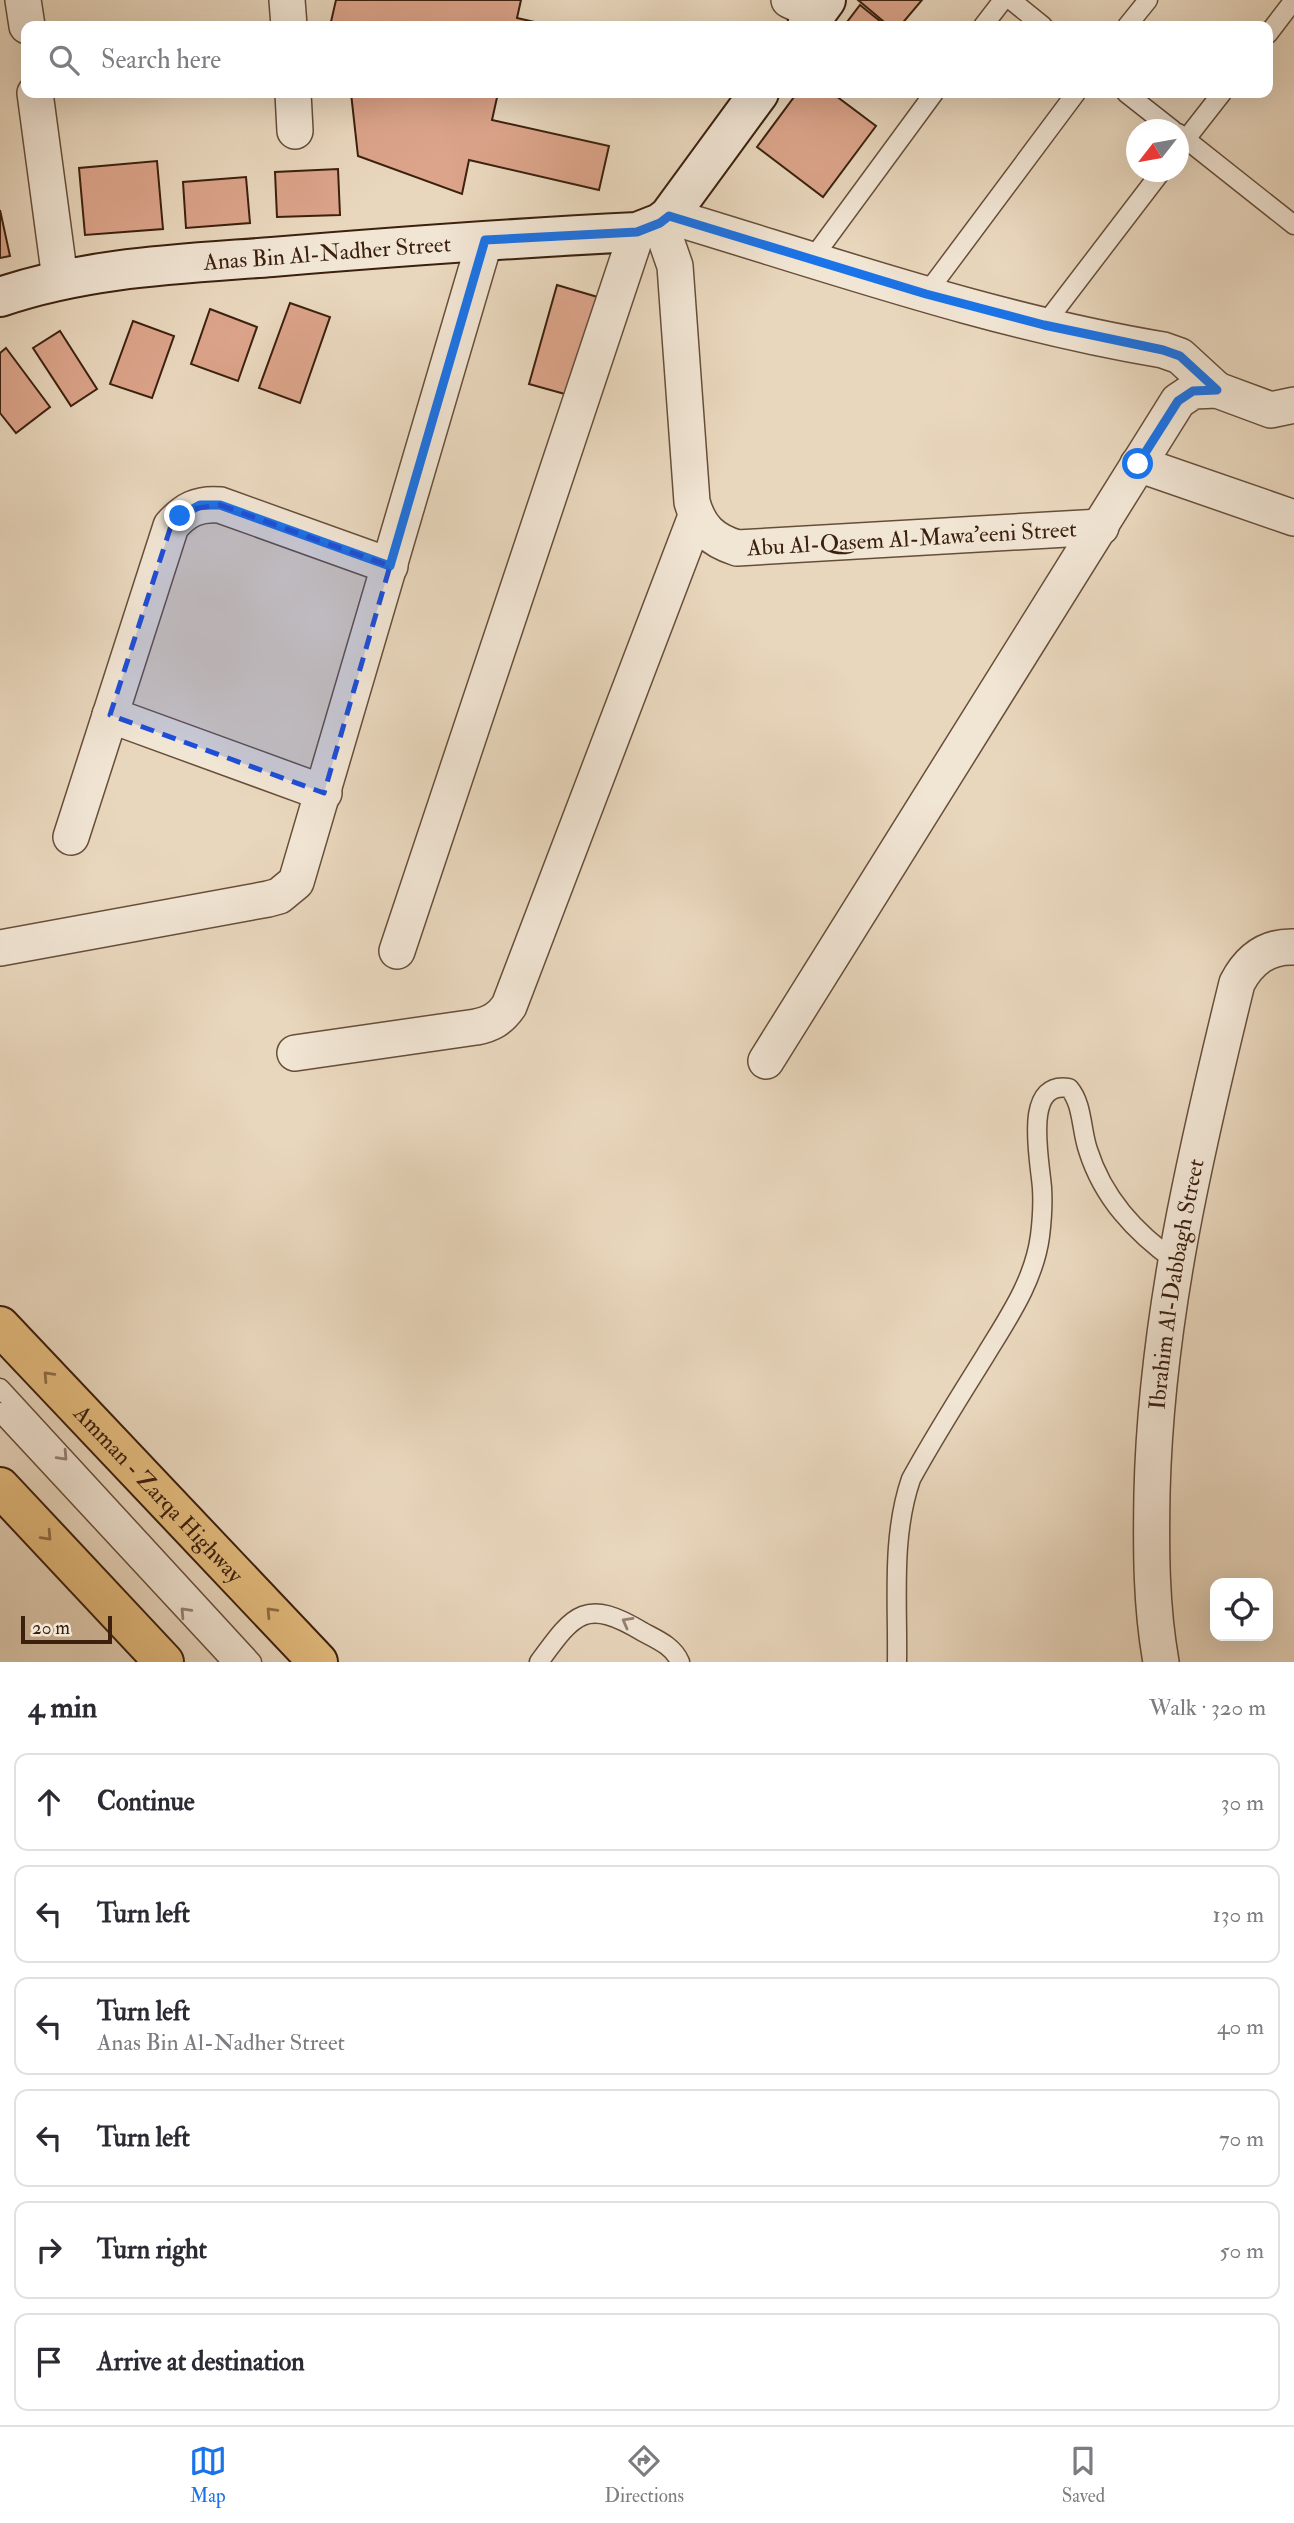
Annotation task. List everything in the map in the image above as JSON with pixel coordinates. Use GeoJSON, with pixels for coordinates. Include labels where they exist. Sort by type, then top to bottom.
{"type":"FeatureCollection","features":[{"type":"Feature","properties":{"kind":"highway","name":"Amman - Zarqa Highway"},"geometry":{"type":"LineString","coordinates":[[0,1326],[318,1662]]}},
{"type":"Feature","properties":{"kind":"highway"},"geometry":{"type":"LineString","coordinates":[[0,1487],[164,1662]]}},
{"type":"Feature","properties":{"kind":"street"},"geometry":{"type":"LineString","coordinates":[[23,0],[26,21]]}},
{"type":"Feature","properties":{"kind":"street"},"geometry":{"type":"LineString","coordinates":[[287,0],[289,21]]}},
{"type":"Feature","properties":{"kind":"street"},"geometry":{"type":"LineString","coordinates":[[36,98],[60,279]]}},
{"type":"Feature","properties":{"kind":"street"},"geometry":{"type":"LineString","coordinates":[[293,98],[295,131]]}},
{"type":"Feature","properties":{"kind":"street"},"geometry":{"type":"LineString","coordinates":[[397,951],[655,224],[755,98]]}},
{"type":"Feature","properties":{"kind":"street"},"geometry":{"type":"LineString","coordinates":[[655,224],[812,259],[926,294],[1044,325],[1180,356],[1217,390],[1271,410],[1294,405]]}},
{"type":"Feature","properties":{"kind":"street"},"geometry":{"type":"LineString","coordinates":[[295,1053],[490,1024],[502,1016],[509,1006],[696,516],[691,486],[675,266],[655,224]]}},
{"type":"Feature","properties":{"kind":"street","name":"Anas Bin Al-Nadher Street"},"geometry":{"type":"LineString","coordinates":[[0,297],[60,279],[124,269],[655,224]]}},
{"type":"Feature","properties":{"kind":"street"},"geometry":{"type":"LineString","coordinates":[[0,948],[279,896],[296,882],[485,240]]}},
{"type":"Feature","properties":{"kind":"street"},"geometry":{"type":"LineString","coordinates":[[766,1061],[1178,401],[1193,391],[1217,390]]}},
{"type":"Feature","properties":{"kind":"street"},"geometry":{"type":"LineString","coordinates":[[1138,464],[1294,518]]}},
{"type":"Feature","properties":{"kind":"street"},"geometry":{"type":"LineString","coordinates":[[71,837],[171,526],[191,509],[220,505],[390,566]]}},
{"type":"Feature","properties":{"kind":"street","name":"Abu Al-Qasem Al-Mawa’eeni Street"},"geometry":{"type":"LineString","coordinates":[[696,516],[706,532],[720,543],[737,548],[1101,527]]}},
{"type":"Feature","properties":{"kind":"street"},"geometry":{"type":"LineString","coordinates":[[110,715],[324,793]]}},
{"type":"Feature","properties":{"kind":"street","name":"Ibrahim Al-Dabbagh Street"},"geometry":{"type":"LineString","coordinates":[[1161,1662],[1154,1627],[1150,1558],[1154,1436],[1175,1261],[1237,983],[1243,972],[1261,955],[1273,949],[1294,947]]}},
{"type":"Feature","properties":{"kind":"lane"},"geometry":{"type":"LineString","coordinates":[[987,21],[1003,0]]}},
{"type":"Feature","properties":{"kind":"lane"},"geometry":{"type":"LineString","coordinates":[[1011,0],[1037,21]]}},
{"type":"Feature","properties":{"kind":"lane"},"geometry":{"type":"LineString","coordinates":[[1131,21],[1148,0]]}},
{"type":"Feature","properties":{"kind":"lane"},"geometry":{"type":"LineString","coordinates":[[1273,27],[1294,0]]}},
{"type":"Feature","properties":{"kind":"lane"},"geometry":{"type":"LineString","coordinates":[[812,259],[930,98]]}},
{"type":"Feature","properties":{"kind":"lane"},"geometry":{"type":"LineString","coordinates":[[926,294],[1072,98]]}},
{"type":"Feature","properties":{"kind":"lane"},"geometry":{"type":"LineString","coordinates":[[1132,98],[1157,119]]}},
{"type":"Feature","properties":{"kind":"lane"},"geometry":{"type":"LineString","coordinates":[[1189,128],[1217,98]]}},
{"type":"Feature","properties":{"kind":"lane"},"geometry":{"type":"LineString","coordinates":[[1189,146],[1294,225]]}},
{"type":"Feature","properties":{"kind":"lane"},"geometry":{"type":"LineString","coordinates":[[1044,325],[1153,182]]}},
{"type":"Feature","properties":{"kind":"lane"},"geometry":{"type":"LineString","coordinates":[[897,1662],[897,1534],[902,1506],[911,1479],[1011,1313],[1031,1270],[1040,1238],[1042,1213],[1036,1139],[1041,1103],[1046,1092],[1057,1086],[1069,1088],[1077,1098],[1088,1151],[1104,1188],[1135,1229],[1175,1261]]}},
{"type":"Feature","properties":{"kind":"lane"},"geometry":{"type":"LineString","coordinates":[[0,1388],[252,1662]]}},
{"type":"Feature","properties":{"kind":"lane"},"geometry":{"type":"LineString","coordinates":[[0,1412],[232,1662]]}},
{"type":"Feature","properties":{"kind":"lane"},"geometry":{"type":"LineString","coordinates":[[539,1662],[568,1623],[590,1614],[602,1613],[625,1621],[672,1649],[680,1662]]}},
{"type":"Feature","properties":{"kind":"highlighted area"},"geometry":{"type":"Polygon","coordinates":[[[220,505],[390,566],[324,793],[110,715],[171,526],[191,509],[220,505]]]}},
{"type":"Feature","properties":{"kind":"building"},"geometry":{"type":"Polygon","coordinates":[[[336,0],[521,0],[517,18],[530,21],[331,21],[336,0]]]}},
{"type":"Feature","properties":{"kind":"building"},"geometry":{"type":"Polygon","coordinates":[[[858,0],[922,0],[904,21],[883,21],[858,0]]]}},
{"type":"Feature","properties":{"kind":"building"},"geometry":{"type":"Polygon","coordinates":[[[860,5],[880,21],[848,21],[860,5]]]}},
{"type":"Feature","properties":{"kind":"building"},"geometry":{"type":"Polygon","coordinates":[[[352,98],[497,98],[492,120],[609,146],[599,190],[469,160],[462,194],[358,156],[352,98]]]}},
{"type":"Feature","properties":{"kind":"building"},"geometry":{"type":"Polygon","coordinates":[[[793,98],[839,98],[876,126],[823,197],[757,147],[793,98]]]}},
{"type":"Feature","properties":{"kind":"building"},"geometry":{"type":"Polygon","coordinates":[[[157,161],[163,229],[85,235],[79,168],[157,161]]]}},
{"type":"Feature","properties":{"kind":"building"},"geometry":{"type":"Polygon","coordinates":[[[338,169],[340,215],[277,217],[275,172],[338,169]]]}},
{"type":"Feature","properties":{"kind":"building"},"geometry":{"type":"Polygon","coordinates":[[[246,177],[250,223],[186,228],[183,182],[246,177]]]}},
{"type":"Feature","properties":{"kind":"building"},"geometry":{"type":"Polygon","coordinates":[[[0,210],[10,256],[0,258],[0,210]]]}},
{"type":"Feature","properties":{"kind":"building"},"geometry":{"type":"Polygon","coordinates":[[[557,285],[601,298],[572,396],[529,384],[557,285]]]}},
{"type":"Feature","properties":{"kind":"building"},"geometry":{"type":"Polygon","coordinates":[[[290,303],[330,317],[300,403],[259,388],[290,303]]]}},
{"type":"Feature","properties":{"kind":"building"},"geometry":{"type":"Polygon","coordinates":[[[210,309],[257,327],[238,381],[191,364],[210,309]]]}},
{"type":"Feature","properties":{"kind":"building"},"geometry":{"type":"Polygon","coordinates":[[[133,321],[174,336],[152,398],[110,384],[133,321]]]}},
{"type":"Feature","properties":{"kind":"building"},"geometry":{"type":"Polygon","coordinates":[[[60,331],[97,389],[71,406],[33,348],[60,331]]]}},
{"type":"Feature","properties":{"kind":"building"},"geometry":{"type":"Polygon","coordinates":[[[6,348],[50,407],[16,433],[0,413],[0,353],[6,348]]]}},
{"type":"Feature","properties":{"kind":"route"},"geometry":{"type":"LineString","coordinates":[[180,516],[200,505],[220,505],[390,566],[485,240],[637,232],[660,223],[669,216],[926,294],[1044,325],[1180,356],[1217,390],[1193,391],[1178,401],[1138,464]]}}]}
